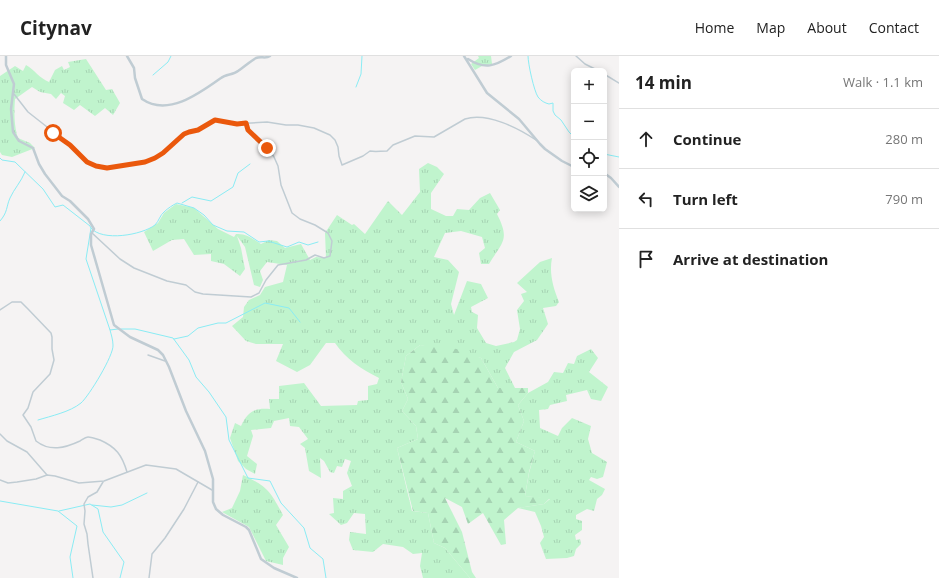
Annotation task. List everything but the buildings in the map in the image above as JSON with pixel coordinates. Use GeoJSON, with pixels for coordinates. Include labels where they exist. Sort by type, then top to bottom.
{"type":"FeatureCollection","features":[{"type":"Feature","properties":{"kind":"street"},"geometry":{"type":"LineString","coordinates":[[6,56],[6,65],[14,84],[12,114],[13,132],[19,140],[33,148],[39,164],[45,174],[62,196],[77,208],[88,219],[94,228],[91,245],[114,325],[130,337],[158,350],[167,362],[186,411],[205,451],[212,476],[213,502],[219,511],[223,515],[249,530],[261,559],[274,568],[297,578]]}},
{"type":"Feature","properties":{"kind":"street"},"geometry":{"type":"LineString","coordinates":[[127,56],[134,66],[135,78],[142,99],[149,103],[168,106],[177,104],[208,88],[221,77],[238,71],[257,58],[267,58],[270,56]]}},
{"type":"Feature","properties":{"kind":"street"},"geometry":{"type":"LineString","coordinates":[[465,57],[475,64],[488,66],[497,64],[511,56]]}},
{"type":"Feature","properties":{"kind":"street"},"geometry":{"type":"LineString","coordinates":[[576,56],[585,64],[593,68]]}},
{"type":"Feature","properties":{"kind":"street"},"geometry":{"type":"LineString","coordinates":[[465,57],[487,93],[519,119],[536,141],[545,149],[571,166]]}},
{"type":"Feature","properties":{"kind":"street"},"geometry":{"type":"LineString","coordinates":[[607,76],[619,83]]}},
{"type":"Feature","properties":{"kind":"street"},"geometry":{"type":"LineString","coordinates":[[14,94],[28,112],[70,145],[87,162],[103,168],[145,162],[155,158],[189,132],[198,130],[215,120],[237,124],[267,122],[298,125],[321,130],[335,140],[338,147],[340,161],[343,165],[363,156],[370,150],[376,152],[381,150],[387,151],[393,145],[415,136],[434,137],[470,117],[482,117],[504,124],[536,141]]}},
{"type":"Feature","properties":{"kind":"street"},"geometry":{"type":"LineString","coordinates":[[92,233],[120,259],[134,268],[167,281],[186,285],[195,292],[203,294],[251,297],[259,293],[266,280],[278,265],[306,260],[314,255],[324,258],[330,256],[332,241],[328,233],[300,219],[292,213],[281,185],[278,166],[272,152],[248,130],[246,123]]}},
{"type":"Feature","properties":{"kind":"street"},"geometry":{"type":"LineString","coordinates":[[607,176],[619,187]]}},
{"type":"Feature","properties":{"kind":"street"},"geometry":{"type":"LineString","coordinates":[[0,310],[12,302],[20,302],[28,308],[51,333],[54,360],[52,370],[33,392],[28,408],[23,415],[31,427],[36,441],[47,446],[61,448],[87,437],[97,439],[113,448],[122,457],[127,472]]}},
{"type":"Feature","properties":{"kind":"street"},"geometry":{"type":"LineString","coordinates":[[148,356],[167,362]]}},
{"type":"Feature","properties":{"kind":"street"},"geometry":{"type":"LineString","coordinates":[[0,434],[7,441],[27,452],[48,475]]}},
{"type":"Feature","properties":{"kind":"street"},"geometry":{"type":"LineString","coordinates":[[0,480],[8,483],[18,482],[48,475],[78,482],[104,481],[142,466],[150,465],[176,469],[212,490]]}},
{"type":"Feature","properties":{"kind":"street"},"geometry":{"type":"LineString","coordinates":[[93,578],[87,534],[84,524],[84,504],[88,496],[97,492],[104,481]]}},
{"type":"Feature","properties":{"kind":"street"},"geometry":{"type":"LineString","coordinates":[[149,578],[152,554],[184,509],[198,482]]}},
{"type":"Feature","properties":{"kind":"green space"},"geometry":{"type":"Polygon","coordinates":[[[478,56],[491,56],[492,64],[482,66],[475,70],[471,64],[479,58],[478,56]]]}},
{"type":"Feature","properties":{"kind":"green space"},"geometry":{"type":"Polygon","coordinates":[[[86,59],[106,90],[112,89],[120,103],[113,115],[105,108],[95,116],[80,105],[74,110],[63,103],[65,96],[61,93],[56,99],[51,94],[40,92],[32,87],[15,99],[14,109],[18,138],[30,143],[35,148],[12,157],[2,155],[0,152],[0,76],[15,66],[23,71],[26,65],[49,82],[55,70],[62,66],[64,70],[70,67],[68,62],[86,59]]]}},
{"type":"Feature","properties":{"kind":"green space"},"geometry":{"type":"Polygon","coordinates":[[[428,163],[437,167],[444,174],[431,193],[431,209],[446,216],[453,216],[457,209],[469,210],[480,198],[490,193],[500,210],[497,214],[503,230],[503,240],[489,264],[481,264],[479,253],[485,248],[482,237],[461,231],[445,233],[434,257],[448,260],[459,272],[451,304],[454,315],[467,281],[481,284],[488,298],[471,307],[472,312],[478,315],[477,328],[486,343],[496,346],[514,342],[517,340],[520,329],[517,310],[524,301],[521,294],[527,292],[517,283],[540,262],[552,258],[552,280],[559,302],[556,306],[543,308],[548,324],[537,340],[514,352],[505,368],[515,388],[498,388],[481,358],[420,345],[406,356],[401,382],[408,399],[402,411],[416,426],[418,439],[397,448],[412,511],[428,513],[434,543],[445,548],[470,578],[423,578],[420,566],[422,553],[413,554],[403,547],[383,544],[373,552],[353,550],[349,540],[350,532],[366,534],[365,514],[354,513],[347,523],[341,525],[329,514],[334,513],[333,498],[343,499],[343,491],[352,486],[347,473],[351,461],[345,459],[342,467],[337,466],[334,473],[330,472],[324,461],[320,458],[321,478],[309,471],[305,448],[300,444],[308,439],[299,427],[290,426],[289,418],[274,421],[271,428],[251,430],[253,436],[247,456],[257,464],[255,474],[246,469],[238,461],[230,438],[235,423],[241,426],[246,417],[252,412],[260,409],[270,409],[269,399],[279,399],[279,386],[304,383],[321,406],[357,405],[358,401],[368,400],[368,386],[377,384],[379,378],[354,363],[339,349],[335,343],[326,343],[310,365],[297,372],[276,361],[283,344],[256,344],[246,341],[232,326],[243,317],[244,307],[249,300],[260,295],[265,287],[283,282],[287,265],[267,262],[260,271],[263,280],[260,287],[254,285],[245,247],[237,236],[245,269],[240,276],[224,264],[211,261],[211,254],[194,255],[184,239],[172,240],[153,251],[144,232],[158,223],[164,213],[176,204],[194,208],[218,229],[234,237],[236,234],[243,234],[261,244],[269,240],[277,241],[285,248],[301,244],[310,260],[316,257],[326,258],[325,233],[337,215],[352,225],[354,224],[365,234],[388,201],[402,215],[420,192],[419,169],[428,163]]]}},
{"type":"Feature","properties":{"kind":"green space"},"geometry":{"type":"Polygon","coordinates":[[[420,345],[457,349],[481,358],[498,388],[528,388],[528,393],[518,405],[524,421],[516,442],[535,451],[529,472],[525,496],[550,498],[544,504],[518,508],[504,520],[506,544],[501,545],[483,513],[468,524],[462,507],[445,498],[462,532],[472,572],[476,578],[470,578],[445,548],[434,543],[428,513],[413,511],[397,448],[418,439],[416,426],[402,411],[408,399],[401,382],[406,356],[420,345]]]}},
{"type":"Feature","properties":{"kind":"green space"},"geometry":{"type":"Polygon","coordinates":[[[591,349],[598,358],[589,372],[608,387],[601,401],[591,399],[587,390],[566,395],[567,401],[550,405],[548,409],[539,410],[540,428],[558,436],[562,428],[572,418],[591,426],[588,439],[592,453],[607,462],[603,477],[597,479],[591,477],[589,480],[605,489],[602,495],[597,499],[594,511],[587,509],[576,515],[576,519],[582,521],[582,530],[575,535],[576,540],[580,539],[581,544],[576,549],[574,556],[567,558],[546,559],[540,543],[544,537],[535,512],[518,508],[544,504],[550,499],[525,496],[535,451],[516,442],[524,421],[518,405],[528,393],[548,382],[554,372],[563,373],[568,363],[574,364],[577,356],[591,349]]]}},
{"type":"Feature","properties":{"kind":"green space"},"geometry":{"type":"Polygon","coordinates":[[[243,475],[268,490],[283,515],[276,525],[289,547],[283,558],[283,565],[266,561],[249,527],[222,512],[232,508],[240,491],[243,475]]]}},
{"type":"Feature","properties":{"kind":"waterway"},"geometry":{"type":"LineString","coordinates":[[153,75],[168,62],[171,56]]}},
{"type":"Feature","properties":{"kind":"waterway"},"geometry":{"type":"LineString","coordinates":[[356,87],[361,74],[362,56]]}},
{"type":"Feature","properties":{"kind":"waterway"},"geometry":{"type":"LineString","coordinates":[[528,56],[538,97],[546,103],[553,103],[553,111],[555,115],[561,120],[571,134]]}},
{"type":"Feature","properties":{"kind":"waterway"},"geometry":{"type":"LineString","coordinates":[[607,155],[619,157]]}},
{"type":"Feature","properties":{"kind":"waterway"},"geometry":{"type":"LineString","coordinates":[[0,158],[2,160],[15,162],[43,189],[55,207],[63,205],[90,226],[91,228],[86,259],[110,330],[118,329]]}},
{"type":"Feature","properties":{"kind":"waterway"},"geometry":{"type":"LineString","coordinates":[[182,203],[192,197],[211,201],[233,187],[238,173],[250,164]]}},
{"type":"Feature","properties":{"kind":"waterway"},"geometry":{"type":"LineString","coordinates":[[0,221],[3,218],[9,201],[25,172]]}},
{"type":"Feature","properties":{"kind":"waterway"},"geometry":{"type":"LineString","coordinates":[[91,228],[104,235],[113,236],[122,236],[141,232],[155,225],[163,213],[177,203],[194,208],[204,215],[213,225],[227,231],[244,232],[259,242],[268,241],[287,247],[299,242],[308,245],[318,242]]}},
{"type":"Feature","properties":{"kind":"waterway"},"geometry":{"type":"LineString","coordinates":[[174,339],[188,336],[198,328],[218,323],[226,323],[265,303],[289,308],[300,322]]}},
{"type":"Feature","properties":{"kind":"waterway"},"geometry":{"type":"LineString","coordinates":[[121,329],[135,329],[173,338],[189,360],[196,377],[209,392],[226,417],[229,440],[248,478],[270,481],[281,503],[304,528],[310,548],[323,559],[326,578]]}},
{"type":"Feature","properties":{"kind":"waterway"},"geometry":{"type":"LineString","coordinates":[[38,420],[71,409],[85,399],[110,357],[113,343],[110,330]]}},
{"type":"Feature","properties":{"kind":"waterway"},"geometry":{"type":"LineString","coordinates":[[92,505],[111,507],[122,505],[147,493]]}},
{"type":"Feature","properties":{"kind":"waterway"},"geometry":{"type":"LineString","coordinates":[[0,501],[58,511],[77,526],[70,557],[73,578]]}},
{"type":"Feature","properties":{"kind":"waterway"},"geometry":{"type":"LineString","coordinates":[[59,511],[90,504],[98,509],[103,532],[124,562],[120,578]]}},
{"type":"Feature","properties":{"kind":"route"},"geometry":{"type":"LineString","coordinates":[[53,133],[70,145],[87,162],[103,168],[145,162],[163,153],[184,134],[198,130],[215,120],[237,124],[246,123],[248,130],[267,148]]}}]}
